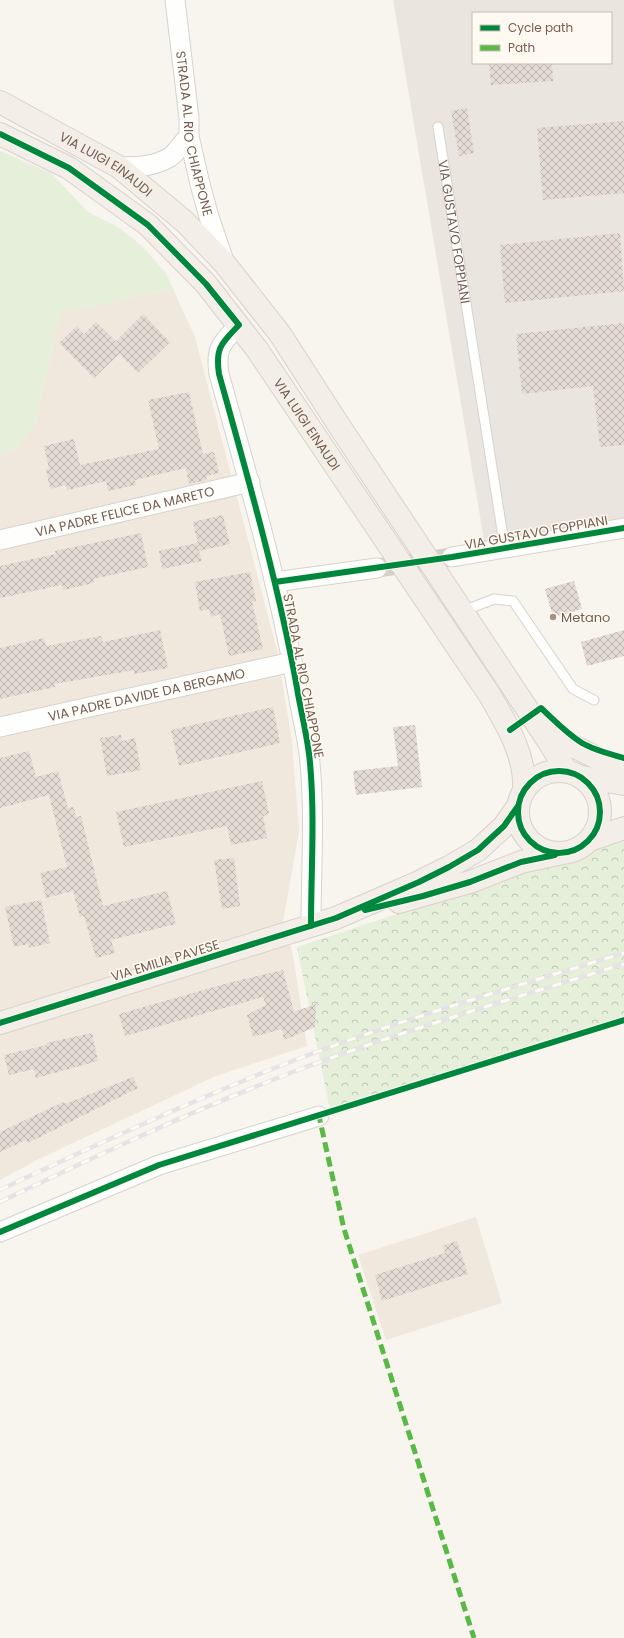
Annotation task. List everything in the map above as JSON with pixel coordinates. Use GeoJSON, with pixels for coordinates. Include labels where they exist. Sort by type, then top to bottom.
{"type":"FeatureCollection","features":[{"type":"Feature","properties":{"kind":"main road","name":"VIA LUIGI EINAUDI"},"geometry":{"type":"LineString","coordinates":[[0,102],[118,167],[185,222],[226,264],[280,334],[338,424],[531,714],[574,774]]}},
{"type":"Feature","properties":{"kind":"main road","name":"VIA LUIGI EINAUDI"},"geometry":{"type":"LineString","coordinates":[[0,134],[69,168],[148,225],[206,284],[239,325],[337,467],[489,694],[510,730],[525,775],[521,798]]}},
{"type":"Feature","properties":{"kind":"main road"},"geometry":{"type":"LineString","coordinates":[[531,714],[569,744],[605,762],[624,768]]}},
{"type":"Feature","properties":{"kind":"main road"},"geometry":{"type":"LineString","coordinates":[[574,774],[591,784],[598,795],[601,806],[601,818],[597,830],[590,840],[582,847],[572,852],[561,854],[543,850],[528,840],[520,824],[521,798],[532,780],[542,774],[554,770],[574,774],[624,784]]}},
{"type":"Feature","properties":{"kind":"main road","name":"VIA EMILIA PAVESE"},"geometry":{"type":"LineString","coordinates":[[336,918],[419,882],[478,850],[504,826],[521,798]]}},
{"type":"Feature","properties":{"kind":"main road"},"geometry":{"type":"LineString","coordinates":[[590,840],[624,828]]}},
{"type":"Feature","properties":{"kind":"main road","name":"VIA EMILIA PAVESE"},"geometry":{"type":"LineString","coordinates":[[0,1023],[336,918],[423,896],[463,884],[521,862],[561,854]]}},
{"type":"Feature","properties":{"kind":"street","name":"STRADA AL RIO CHIAPPONE"},"geometry":{"type":"LineString","coordinates":[[175,0],[189,118],[189,136],[209,218],[226,264]]}},
{"type":"Feature","properties":{"kind":"street"},"geometry":{"type":"LineString","coordinates":[[118,167],[142,167],[156,163],[171,156],[189,136]]}},
{"type":"Feature","properties":{"kind":"street","name":"STRADA AL RIO CHIAPPONE"},"geometry":{"type":"LineString","coordinates":[[239,325],[221,345],[216,360],[250,482],[275,582],[292,662],[310,762],[312,801],[311,926]]}},
{"type":"Feature","properties":{"kind":"street","name":"VIA PADRE FELICE DA MARETO"},"geometry":{"type":"LineString","coordinates":[[0,540],[250,482]]}},
{"type":"Feature","properties":{"kind":"street","name":"VIA GUSTAVO FOPPIANI"},"geometry":{"type":"LineString","coordinates":[[452,557],[624,528]]}},
{"type":"Feature","properties":{"kind":"street"},"geometry":{"type":"LineString","coordinates":[[275,582],[377,568]]}},
{"type":"Feature","properties":{"kind":"street","name":"VIA PADRE DAVIDE DA BERGAMO"},"geometry":{"type":"LineString","coordinates":[[0,727],[292,662]]}},
{"type":"Feature","properties":{"kind":"street"},"geometry":{"type":"LineString","coordinates":[[0,1232],[159,1165],[319,1116]]}},
{"type":"Feature","properties":{"kind":"lane","name":"VIA GUSTAVO FOPPIANI"},"geometry":{"type":"LineString","coordinates":[[438,127],[505,549]]}},
{"type":"Feature","properties":{"kind":"lane"},"geometry":{"type":"LineString","coordinates":[[463,611],[494,599],[513,601],[573,689],[594,700]]}},
{"type":"Feature","properties":{"kind":"shaded area"},"geometry":{"type":"Polygon","coordinates":[[[393,0],[624,0],[624,528],[486,552],[393,0]]]}},
{"type":"Feature","properties":{"kind":"shaded area"},"geometry":{"type":"Polygon","coordinates":[[[173,289],[195,337],[277,650],[292,741],[299,831],[283,922],[293,955],[307,1046],[216,1076],[39,1159],[0,1180],[0,454],[15,450],[35,424],[60,313],[173,289]]]}},
{"type":"Feature","properties":{"kind":"shaded area"},"geometry":{"type":"Polygon","coordinates":[[[476,1217],[502,1303],[386,1340],[358,1255],[476,1217]]]}},
{"type":"Feature","properties":{"kind":"green space"},"geometry":{"type":"Polygon","coordinates":[[[0,151],[51,173],[88,212],[118,227],[142,246],[166,273],[173,289],[60,313],[35,424],[15,450],[0,454],[0,151]]]}},
{"type":"Feature","properties":{"kind":"green space"},"geometry":{"type":"Polygon","coordinates":[[[624,839],[624,1018],[330,1110],[297,947],[624,839]]]}},
{"type":"Feature","properties":{"kind":"building"},"geometry":{"type":"Polygon","coordinates":[[[489,64],[552,64],[553,81],[491,85],[489,64]]]}},
{"type":"Feature","properties":{"kind":"building"},"geometry":{"type":"Polygon","coordinates":[[[467,108],[474,153],[459,156],[451,111],[467,108]]]}},
{"type":"Feature","properties":{"kind":"building"},"geometry":{"type":"Polygon","coordinates":[[[624,121],[624,193],[543,200],[537,128],[624,121]]]}},
{"type":"Feature","properties":{"kind":"building"},"geometry":{"type":"Polygon","coordinates":[[[620,233],[624,291],[505,303],[500,245],[620,233]]]}},
{"type":"Feature","properties":{"kind":"building"},"geometry":{"type":"Polygon","coordinates":[[[143,314],[170,342],[138,373],[119,354],[94,378],[59,343],[77,326],[84,334],[96,322],[116,341],[143,314]]]}},
{"type":"Feature","properties":{"kind":"building"},"geometry":{"type":"Polygon","coordinates":[[[624,323],[624,445],[600,447],[593,386],[522,394],[516,334],[624,323]]]}},
{"type":"Feature","properties":{"kind":"building"},"geometry":{"type":"Polygon","coordinates":[[[189,392],[203,454],[214,452],[219,473],[206,476],[207,480],[189,484],[186,468],[135,480],[136,485],[108,491],[106,481],[67,490],[66,485],[50,489],[46,469],[49,469],[44,446],[74,439],[80,465],[159,449],[148,400],[189,392]]]}},
{"type":"Feature","properties":{"kind":"building"},"geometry":{"type":"Polygon","coordinates":[[[223,515],[230,544],[199,551],[202,561],[162,569],[159,551],[197,543],[199,549],[193,522],[223,515]]]}},
{"type":"Feature","properties":{"kind":"building"},"geometry":{"type":"Polygon","coordinates":[[[141,533],[148,567],[93,579],[94,583],[63,590],[62,585],[0,598],[0,566],[56,554],[55,551],[141,533]]]}},
{"type":"Feature","properties":{"kind":"building"},"geometry":{"type":"Polygon","coordinates":[[[250,572],[256,601],[252,602],[263,649],[229,656],[220,614],[211,617],[209,609],[200,611],[195,582],[250,572]]]}},
{"type":"Feature","properties":{"kind":"building"},"geometry":{"type":"Polygon","coordinates":[[[574,581],[582,609],[553,617],[545,589],[574,581]]]}},
{"type":"Feature","properties":{"kind":"building"},"geometry":{"type":"Polygon","coordinates":[[[160,630],[168,668],[134,674],[134,670],[55,684],[55,687],[0,699],[0,648],[44,638],[46,646],[101,636],[103,642],[160,630]]]}},
{"type":"Feature","properties":{"kind":"building"},"geometry":{"type":"Polygon","coordinates":[[[624,630],[624,656],[587,666],[581,642],[624,630]]]}},
{"type":"Feature","properties":{"kind":"building"},"geometry":{"type":"Polygon","coordinates":[[[273,707],[280,743],[179,766],[171,730],[273,707]]]}},
{"type":"Feature","properties":{"kind":"building"},"geometry":{"type":"Polygon","coordinates":[[[415,725],[422,787],[356,795],[353,771],[398,766],[393,727],[415,725]]]}},
{"type":"Feature","properties":{"kind":"building"},"geometry":{"type":"Polygon","coordinates":[[[121,735],[122,741],[135,738],[141,770],[107,776],[100,738],[121,735]]]}},
{"type":"Feature","properties":{"kind":"building"},"geometry":{"type":"Polygon","coordinates":[[[29,751],[36,777],[58,771],[68,808],[74,807],[76,817],[81,816],[103,906],[167,891],[176,924],[111,940],[115,953],[96,958],[84,916],[80,917],[73,891],[46,898],[40,873],[67,867],[49,795],[0,808],[0,758],[29,751]]]}},
{"type":"Feature","properties":{"kind":"building"},"geometry":{"type":"Polygon","coordinates":[[[262,781],[269,814],[263,816],[267,838],[231,845],[227,826],[124,847],[116,812],[262,781]]]}},
{"type":"Feature","properties":{"kind":"building"},"geometry":{"type":"Polygon","coordinates":[[[234,858],[240,906],[222,909],[214,860],[234,858]]]}},
{"type":"Feature","properties":{"kind":"building"},"geometry":{"type":"Polygon","coordinates":[[[41,900],[50,943],[29,948],[28,944],[14,947],[5,907],[41,900]]]}},
{"type":"Feature","properties":{"kind":"building"},"geometry":{"type":"Polygon","coordinates":[[[283,970],[294,1012],[316,1004],[315,1027],[284,1040],[282,1029],[253,1037],[247,1015],[266,1005],[263,997],[125,1036],[119,1014],[228,983],[283,970]]]}},
{"type":"Feature","properties":{"kind":"building"},"geometry":{"type":"Polygon","coordinates":[[[92,1033],[98,1061],[36,1078],[34,1069],[9,1075],[4,1055],[47,1045],[46,1043],[92,1033]]]}},
{"type":"Feature","properties":{"kind":"building"},"geometry":{"type":"Polygon","coordinates":[[[133,1077],[138,1088],[28,1143],[26,1140],[0,1152],[0,1132],[63,1102],[65,1104],[133,1077]]]}},
{"type":"Feature","properties":{"kind":"building"},"geometry":{"type":"Polygon","coordinates":[[[457,1241],[468,1274],[382,1301],[375,1275],[445,1253],[442,1246],[457,1241]]]}},
{"type":"Feature","properties":{"kind":"tunnel"},"geometry":{"type":"LineString","coordinates":[[377,568],[452,557]]}},
{"type":"Feature","properties":{"kind":"railway"},"geometry":{"type":"LineString","coordinates":[[0,1190],[146,1122],[295,1060],[418,1017],[624,953]]}},
{"type":"Feature","properties":{"kind":"railway"},"geometry":{"type":"LineString","coordinates":[[0,1202],[222,1100],[298,1070],[419,1028],[624,964]]}},
{"type":"Feature","properties":{"kind":"marked path"},"geometry":{"type":"LineString","coordinates":[[322,1115],[319,1116],[344,1229],[474,1638]]}},
{"type":"Feature","properties":{"kind":"cycle path"},"geometry":{"type":"LineString","coordinates":[[0,134],[69,168],[148,225],[206,284],[239,325],[221,346],[218,357],[219,374],[272,569],[308,744],[312,804],[311,926]]}},
{"type":"Feature","properties":{"kind":"cycle path"},"geometry":{"type":"LineString","coordinates":[[275,582],[452,557],[624,528]]}},
{"type":"Feature","properties":{"kind":"cycle path"},"geometry":{"type":"LineString","coordinates":[[510,730],[541,708],[565,731],[582,743],[597,750],[624,758]]}},
{"type":"Feature","properties":{"kind":"cycle path"},"geometry":{"type":"LineString","coordinates":[[551,771],[567,771],[582,778],[593,789],[600,804],[600,812],[600,820],[597,828],[588,841],[575,850],[567,853],[551,853],[536,846],[525,835],[518,820],[518,804],[525,789],[536,778],[551,771]]}},
{"type":"Feature","properties":{"kind":"cycle path"},"geometry":{"type":"LineString","coordinates":[[0,1023],[336,918],[419,882],[478,850],[504,826],[518,806]]}},
{"type":"Feature","properties":{"kind":"cycle path"},"geometry":{"type":"LineString","coordinates":[[365,910],[423,896],[470,882],[521,862],[555,855]]}},
{"type":"Feature","properties":{"kind":"cycle path"},"geometry":{"type":"LineString","coordinates":[[0,1232],[159,1165],[624,1020]]}},
{"type":"Feature","properties":{"kind":"place","name":"Metano"},"geometry":{"type":"Point","coordinates":[553,617]}}]}
